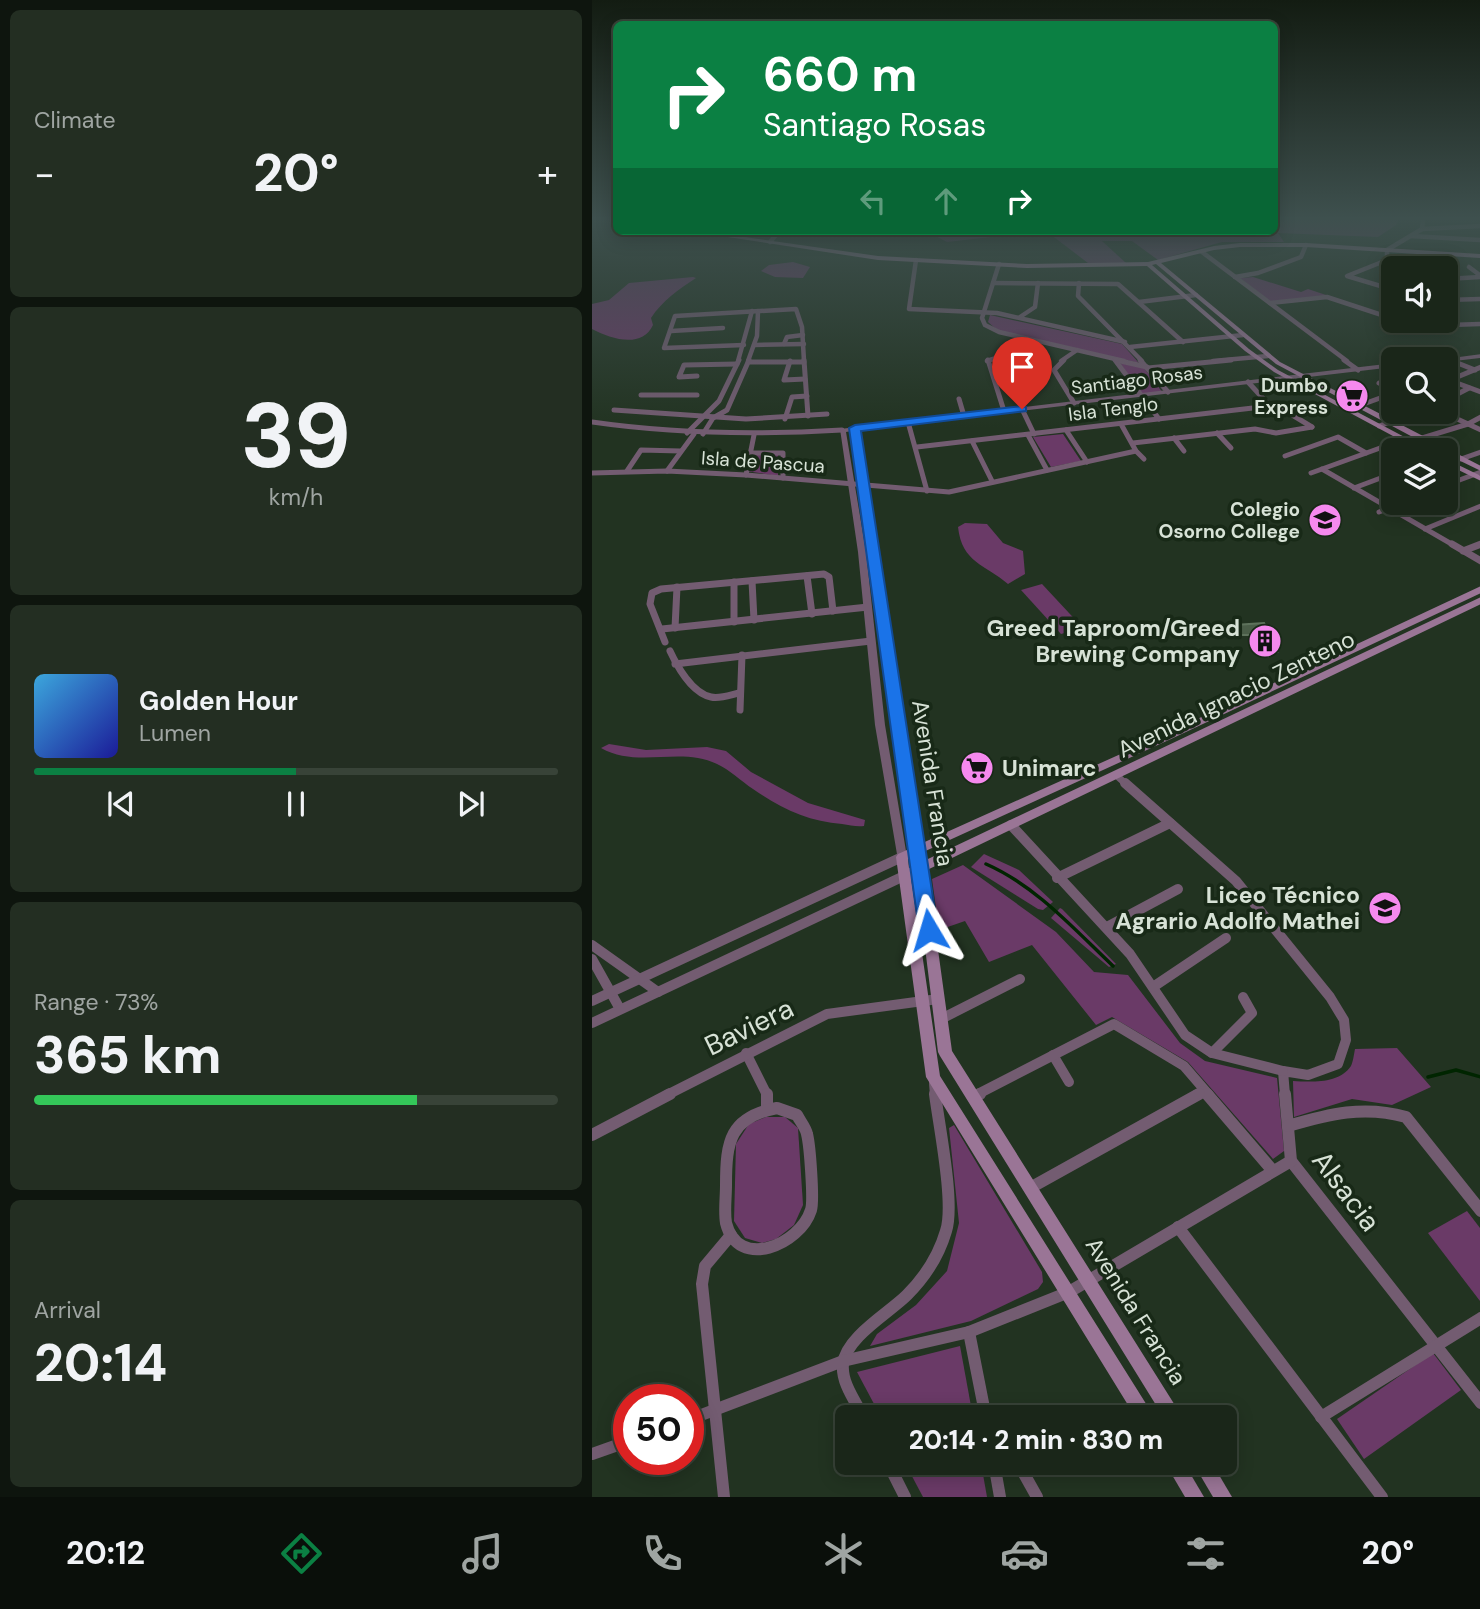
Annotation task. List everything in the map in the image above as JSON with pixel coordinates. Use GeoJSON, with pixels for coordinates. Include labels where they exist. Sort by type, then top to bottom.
{"type":"FeatureCollection","features":[{"type":"Feature","properties":{"kind":"main road"},"geometry":{"type":"LineString","coordinates":[[1176,289],[1256,357],[1287,378],[1403,438]]}},
{"type":"Feature","properties":{"kind":"main road"},"geometry":{"type":"LineString","coordinates":[[1189,289],[1268,356],[1300,376],[1381,418]]}},
{"type":"Feature","properties":{"kind":"main road"},"geometry":{"type":"LineString","coordinates":[[1393,424],[1419,438]]}},
{"type":"Feature","properties":{"kind":"main road"},"geometry":{"type":"LineString","coordinates":[[1458,458],[1479,474]]}},
{"type":"Feature","properties":{"kind":"main road"},"geometry":{"type":"LineString","coordinates":[[1458,466],[1479,474]]}},
{"type":"Feature","properties":{"kind":"main road","name":"Avenida Ignacio Zenteno"},"geometry":{"type":"LineString","coordinates":[[902,857],[1147,746],[1480,589]]}},
{"type":"Feature","properties":{"kind":"main road"},"geometry":{"type":"LineString","coordinates":[[1455,600],[1466,607]]}},
{"type":"Feature","properties":{"kind":"main road","name":"Avenida Ignacio Zenteno"},"geometry":{"type":"LineString","coordinates":[[904,876],[1480,600]]}},
{"type":"Feature","properties":{"kind":"main road"},"geometry":{"type":"LineString","coordinates":[[1358,647],[1368,654]]}},
{"type":"Feature","properties":{"kind":"main road"},"geometry":{"type":"LineString","coordinates":[[1147,746],[1154,757]]}},
{"type":"Feature","properties":{"kind":"main road","name":"Avenida Francia"},"geometry":{"type":"LineString","coordinates":[[902,857],[933,1077],[1138,1405]]}},
{"type":"Feature","properties":{"kind":"main road","name":"Avenida Francia"},"geometry":{"type":"LineString","coordinates":[[921,868],[945,1052],[1166,1405]]}},
{"type":"Feature","properties":{"kind":"main road"},"geometry":{"type":"LineString","coordinates":[[984,1157],[1003,1145]]}},
{"type":"Feature","properties":{"kind":"main road"},"geometry":{"type":"LineString","coordinates":[[1181,1475],[1195,1497]]}},
{"type":"Feature","properties":{"kind":"main road"},"geometry":{"type":"LineString","coordinates":[[1209,1475],[1223,1497]]}},
{"type":"Feature","properties":{"kind":"street"},"geometry":{"type":"LineString","coordinates":[[912,289],[909,310],[984,311],[1020,317],[1128,345],[1243,335]]}},
{"type":"Feature","properties":{"kind":"street"},"geometry":{"type":"LineString","coordinates":[[991,289],[982,321],[987,327],[1032,340],[1148,367],[1268,356]]}},
{"type":"Feature","properties":{"kind":"street"},"geometry":{"type":"LineString","coordinates":[[1020,317],[1035,307],[1037,289]]}},
{"type":"Feature","properties":{"kind":"street"},"geometry":{"type":"LineString","coordinates":[[1079,289],[1078,296],[1128,345],[1168,392]]}},
{"type":"Feature","properties":{"kind":"street"},"geometry":{"type":"LineString","coordinates":[[1124,289],[1183,342]]}},
{"type":"Feature","properties":{"kind":"street"},"geometry":{"type":"LineString","coordinates":[[1251,289],[1358,370]]}},
{"type":"Feature","properties":{"kind":"street"},"geometry":{"type":"LineString","coordinates":[[1139,302],[1196,295]]}},
{"type":"Feature","properties":{"kind":"street"},"geometry":{"type":"LineString","coordinates":[[1270,303],[1324,297],[1381,315]]}},
{"type":"Feature","properties":{"kind":"street"},"geometry":{"type":"LineString","coordinates":[[1458,300],[1480,299]]}},
{"type":"Feature","properties":{"kind":"street"},"geometry":{"type":"LineString","coordinates":[[744,345],[664,348],[675,316],[796,309],[803,335],[808,416]]}},
{"type":"Feature","properties":{"kind":"street"},"geometry":{"type":"LineString","coordinates":[[703,434],[713,418],[727,410],[750,362],[754,345],[755,311]]}},
{"type":"Feature","properties":{"kind":"street"},"geometry":{"type":"LineString","coordinates":[[667,471],[702,417],[717,404],[737,364],[755,311]]}},
{"type":"Feature","properties":{"kind":"street"},"geometry":{"type":"LineString","coordinates":[[1458,325],[1480,324]]}},
{"type":"Feature","properties":{"kind":"street"},"geometry":{"type":"LineString","coordinates":[[671,331],[723,328]]}},
{"type":"Feature","properties":{"kind":"street"},"geometry":{"type":"LineString","coordinates":[[784,344],[787,337],[803,335]]}},
{"type":"Feature","properties":{"kind":"street"},"geometry":{"type":"LineString","coordinates":[[1004,411],[987,360],[1014,352],[1032,340]]}},
{"type":"Feature","properties":{"kind":"street"},"geometry":{"type":"LineString","coordinates":[[754,345],[804,344]]}},
{"type":"Feature","properties":{"kind":"street"},"geometry":{"type":"LineString","coordinates":[[1074,403],[1056,377],[1054,369],[1077,350]]}},
{"type":"Feature","properties":{"kind":"street"},"geometry":{"type":"LineString","coordinates":[[1458,358],[1480,356]]}},
{"type":"Feature","properties":{"kind":"street"},"geometry":{"type":"LineString","coordinates":[[1114,359],[1159,419]]}},
{"type":"Feature","properties":{"kind":"street"},"geometry":{"type":"LineString","coordinates":[[790,361],[784,380],[805,379]]}},
{"type":"Feature","properties":{"kind":"street"},"geometry":{"type":"LineString","coordinates":[[750,362],[804,362]]}},
{"type":"Feature","properties":{"kind":"street"},"geometry":{"type":"LineString","coordinates":[[1458,362],[1478,368]]}},
{"type":"Feature","properties":{"kind":"street"},"geometry":{"type":"LineString","coordinates":[[697,376],[679,377],[684,365],[737,364]]}},
{"type":"Feature","properties":{"kind":"street","name":"Santiago Rosas"},"geometry":{"type":"LineString","coordinates":[[592,422],[703,434],[754,435],[842,430],[1381,367]]}},
{"type":"Feature","properties":{"kind":"street"},"geometry":{"type":"LineString","coordinates":[[1458,375],[1478,368]]}},
{"type":"Feature","properties":{"kind":"street"},"geometry":{"type":"LineString","coordinates":[[1133,443],[1255,429],[1276,433],[1312,427],[1284,410],[1270,406],[1248,382]]}},
{"type":"Feature","properties":{"kind":"street"},"geometry":{"type":"LineString","coordinates":[[1458,383],[1480,392]]}},
{"type":"Feature","properties":{"kind":"street"},"geometry":{"type":"LineString","coordinates":[[1458,394],[1469,388]]}},
{"type":"Feature","properties":{"kind":"street"},"geometry":{"type":"LineString","coordinates":[[641,395],[697,394]]}},
{"type":"Feature","properties":{"kind":"street"},"geometry":{"type":"LineString","coordinates":[[646,413],[663,395]]}},
{"type":"Feature","properties":{"kind":"street"},"geometry":{"type":"LineString","coordinates":[[785,419],[792,397],[807,396]]}},
{"type":"Feature","properties":{"kind":"street"},"geometry":{"type":"LineString","coordinates":[[1358,406],[1381,396]]}},
{"type":"Feature","properties":{"kind":"street"},"geometry":{"type":"LineString","coordinates":[[959,399],[964,416]]}},
{"type":"Feature","properties":{"kind":"street","name":"Isla Tenglo"},"geometry":{"type":"LineString","coordinates":[[917,447],[1270,406]]}},
{"type":"Feature","properties":{"kind":"street"},"geometry":{"type":"LineString","coordinates":[[1022,409],[1047,470]]}},
{"type":"Feature","properties":{"kind":"street"},"geometry":{"type":"LineString","coordinates":[[614,410],[713,418],[785,419],[826,414]]}},
{"type":"Feature","properties":{"kind":"street"},"geometry":{"type":"LineString","coordinates":[[1424,438],[1468,424],[1480,417]]}},
{"type":"Feature","properties":{"kind":"street"},"geometry":{"type":"LineString","coordinates":[[1458,419],[1480,430]]}},
{"type":"Feature","properties":{"kind":"street"},"geometry":{"type":"LineString","coordinates":[[908,422],[917,447],[927,492]]}},
{"type":"Feature","properties":{"kind":"street"},"geometry":{"type":"LineString","coordinates":[[1121,424],[1136,451],[1144,459]]}},
{"type":"Feature","properties":{"kind":"street"},"geometry":{"type":"LineString","coordinates":[[1378,426],[1384,424]]}},
{"type":"Feature","properties":{"kind":"street","name":"Avenida Francia"},"geometry":{"type":"LineString","coordinates":[[855,428],[921,868]]}},
{"type":"Feature","properties":{"kind":"street","name":"Avenida Francia"},"geometry":{"type":"LineString","coordinates":[[842,430],[862,552],[880,725],[902,857]]}},
{"type":"Feature","properties":{"kind":"street"},"geometry":{"type":"LineString","coordinates":[[1066,430],[1087,462]]}},
{"type":"Feature","properties":{"kind":"street"},"geometry":{"type":"LineString","coordinates":[[1217,433],[1231,447]]}},
{"type":"Feature","properties":{"kind":"street"},"geometry":{"type":"LineString","coordinates":[[746,475],[754,435]]}},
{"type":"Feature","properties":{"kind":"street"},"geometry":{"type":"LineString","coordinates":[[1285,456],[1338,437],[1366,453]]}},
{"type":"Feature","properties":{"kind":"street"},"geometry":{"type":"LineString","coordinates":[[1174,438],[1184,451]]}},
{"type":"Feature","properties":{"kind":"street"},"geometry":{"type":"LineString","coordinates":[[972,441],[992,481]]}},
{"type":"Feature","properties":{"kind":"street"},"geometry":{"type":"LineString","coordinates":[[1311,473],[1381,448]]}},
{"type":"Feature","properties":{"kind":"street"},"geometry":{"type":"LineString","coordinates":[[627,471],[641,450],[680,452]]}},
{"type":"Feature","properties":{"kind":"street","name":"Isla de Pascua"},"geometry":{"type":"LineString","coordinates":[[592,474],[667,471],[949,492],[1136,451]]}},
{"type":"Feature","properties":{"kind":"street"},"geometry":{"type":"LineString","coordinates":[[1461,459],[1480,452]]}},
{"type":"Feature","properties":{"kind":"street"},"geometry":{"type":"LineString","coordinates":[[750,453],[783,453],[783,478]]}},
{"type":"Feature","properties":{"kind":"street"},"geometry":{"type":"LineString","coordinates":[[1322,469],[1381,503]]}},
{"type":"Feature","properties":{"kind":"street"},"geometry":{"type":"LineString","coordinates":[[1458,481],[1479,474]]}},
{"type":"Feature","properties":{"kind":"street"},"geometry":{"type":"LineString","coordinates":[[1354,488],[1381,477]]}},
{"type":"Feature","properties":{"kind":"street"},"geometry":{"type":"LineString","coordinates":[[1425,529],[1480,506]]}},
{"type":"Feature","properties":{"kind":"street"},"geometry":{"type":"LineString","coordinates":[[856,515],[866,514]]}},
{"type":"Feature","properties":{"kind":"street"},"geometry":{"type":"LineString","coordinates":[[1401,515],[1480,561]]}},
{"type":"Feature","properties":{"kind":"street"},"geometry":{"type":"LineString","coordinates":[[1464,551],[1480,544]]}},
{"type":"Feature","properties":{"kind":"street"},"geometry":{"type":"LineString","coordinates":[[862,552],[872,552]]}},
{"type":"Feature","properties":{"kind":"street"},"geometry":{"type":"LineString","coordinates":[[665,642],[650,604],[652,593],[661,589],[827,575],[833,611]]}},
{"type":"Feature","properties":{"kind":"street"},"geometry":{"type":"LineString","coordinates":[[807,576],[812,614]]}},
{"type":"Feature","properties":{"kind":"street"},"geometry":{"type":"LineString","coordinates":[[752,581],[754,620]]}},
{"type":"Feature","properties":{"kind":"street"},"geometry":{"type":"LineString","coordinates":[[734,582],[734,622]]}},
{"type":"Feature","properties":{"kind":"street"},"geometry":{"type":"LineString","coordinates":[[675,628],[677,587]]}},
{"type":"Feature","properties":{"kind":"street"},"geometry":{"type":"LineString","coordinates":[[662,629],[833,611],[880,597]]}},
{"type":"Feature","properties":{"kind":"street"},"geometry":{"type":"LineString","coordinates":[[675,664],[887,640]]}},
{"type":"Feature","properties":{"kind":"street"},"geometry":{"type":"LineString","coordinates":[[670,651],[675,664],[708,696],[739,693]]}},
{"type":"Feature","properties":{"kind":"street"},"geometry":{"type":"LineString","coordinates":[[740,710],[742,656]]}},
{"type":"Feature","properties":{"kind":"street"},"geometry":{"type":"LineString","coordinates":[[1011,825],[1107,927],[1153,987],[1185,1035],[1196,1045],[1212,1053],[1308,1075],[1338,1064],[1346,1040],[1344,1020],[1330,997],[1236,881],[1116,775]]}},
{"type":"Feature","properties":{"kind":"street"},"geometry":{"type":"LineString","coordinates":[[1058,878],[1170,823]]}},
{"type":"Feature","properties":{"kind":"street","name":"Avenida Ignacio Zenteno"},"geometry":{"type":"LineString","coordinates":[[592,1001],[902,857]]}},
{"type":"Feature","properties":{"kind":"street","name":"Avenida Ignacio Zenteno"},"geometry":{"type":"LineString","coordinates":[[592,1023],[904,876]]}},
{"type":"Feature","properties":{"kind":"street"},"geometry":{"type":"LineString","coordinates":[[1107,927],[1178,889]]}},
{"type":"Feature","properties":{"kind":"street"},"geometry":{"type":"LineString","coordinates":[[1153,987],[1226,938]]}},
{"type":"Feature","properties":{"kind":"street"},"geometry":{"type":"LineString","coordinates":[[592,945],[658,992]]}},
{"type":"Feature","properties":{"kind":"street"},"geometry":{"type":"LineString","coordinates":[[592,959],[608,993],[620,1009]]}},
{"type":"Feature","properties":{"kind":"street"},"geometry":{"type":"LineString","coordinates":[[941,1019],[1020,979]]}},
{"type":"Feature","properties":{"kind":"street"},"geometry":{"type":"LineString","coordinates":[[1212,1053],[1252,1013],[1243,997]]}},
{"type":"Feature","properties":{"kind":"street","name":"Baviera"},"geometry":{"type":"LineString","coordinates":[[592,1135],[746,1053],[835,1012],[938,999]]}},
{"type":"Feature","properties":{"kind":"street"},"geometry":{"type":"LineString","coordinates":[[973,1097],[1114,1024],[1185,1066],[1273,1171]]}},
{"type":"Feature","properties":{"kind":"street"},"geometry":{"type":"LineString","coordinates":[[746,1053],[767,1092],[768,1109]]}},
{"type":"Feature","properties":{"kind":"street"},"geometry":{"type":"LineString","coordinates":[[1053,1055],[1069,1082]]}},
{"type":"Feature","properties":{"kind":"street","name":"Alsacia"},"geometry":{"type":"LineString","coordinates":[[1283,1071],[1291,1161],[1480,1403]]}},
{"type":"Feature","properties":{"kind":"street"},"geometry":{"type":"LineString","coordinates":[[857,1405],[846,1383],[843,1361],[855,1341],[907,1295],[924,1275],[946,1238],[950,1217],[933,1077]]}},
{"type":"Feature","properties":{"kind":"street"},"geometry":{"type":"LineString","coordinates":[[1030,1188],[1204,1091]]}},
{"type":"Feature","properties":{"kind":"street"},"geometry":{"type":"LineString","coordinates":[[768,1109],[787,1110],[804,1122],[807,1132],[811,1209],[808,1219],[793,1238],[770,1249],[747,1247],[731,1235],[726,1225],[726,1146],[730,1136],[744,1119],[768,1109]]}},
{"type":"Feature","properties":{"kind":"street"},"geometry":{"type":"LineString","coordinates":[[1288,1126],[1347,1109],[1387,1110],[1406,1117],[1480,1211]]}},
{"type":"Feature","properties":{"kind":"street"},"geometry":{"type":"LineString","coordinates":[[704,1415],[843,1361],[969,1332],[1069,1292],[1291,1161]]}},
{"type":"Feature","properties":{"kind":"street"},"geometry":{"type":"LineString","coordinates":[[1178,1227],[1382,1497]]}},
{"type":"Feature","properties":{"kind":"street"},"geometry":{"type":"LineString","coordinates":[[724,1497],[713,1412],[702,1284],[705,1266],[731,1235]]}},
{"type":"Feature","properties":{"kind":"street"},"geometry":{"type":"LineString","coordinates":[[1321,1416],[1480,1318]]}},
{"type":"Feature","properties":{"kind":"street"},"geometry":{"type":"LineString","coordinates":[[969,1332],[984,1405]]}},
{"type":"Feature","properties":{"kind":"street"},"geometry":{"type":"LineString","coordinates":[[983,1401],[985,1405]]}},
{"type":"Feature","properties":{"kind":"street"},"geometry":{"type":"LineString","coordinates":[[592,1454],[613,1447]]}},
{"type":"Feature","properties":{"kind":"street"},"geometry":{"type":"LineString","coordinates":[[894,1475],[905,1497]]}},
{"type":"Feature","properties":{"kind":"street"},"geometry":{"type":"LineString","coordinates":[[996,1475],[1000,1497]]}},
{"type":"Feature","properties":{"kind":"street"},"geometry":{"type":"LineString","coordinates":[[1025,1475],[1037,1497]]}},
{"type":"Feature","properties":{"kind":"shaded area"},"geometry":{"type":"Polygon","coordinates":[[[622,289],[680,289],[660,306],[651,318],[653,325],[648,332],[634,339],[608,336],[592,329],[592,304],[609,300],[622,289]]]}},
{"type":"Feature","properties":{"kind":"shaded area"},"geometry":{"type":"Polygon","coordinates":[[[1254,289],[1291,289],[1301,292],[1308,289],[1332,297],[1271,302],[1254,289]]]}},
{"type":"Feature","properties":{"kind":"shaded area"},"geometry":{"type":"Polygon","coordinates":[[[990,315],[1122,344],[1139,363],[997,330],[988,322],[990,315]]]}},
{"type":"Feature","properties":{"kind":"shaded area"},"geometry":{"type":"Polygon","coordinates":[[[1120,363],[1144,368],[1163,393],[1143,395],[1120,363]]]}},
{"type":"Feature","properties":{"kind":"shaded area"},"geometry":{"type":"Polygon","coordinates":[[[1063,434],[1081,461],[1051,467],[1033,437],[1063,434]]]}},
{"type":"Feature","properties":{"kind":"shaded area"},"geometry":{"type":"Polygon","coordinates":[[[778,454],[778,476],[746,471],[751,455],[778,454]]]}},
{"type":"Feature","properties":{"kind":"shaded area"},"geometry":{"type":"Polygon","coordinates":[[[965,523],[987,524],[1003,543],[1023,551],[1025,574],[1008,584],[976,562],[960,539],[958,527],[965,523]]]}},
{"type":"Feature","properties":{"kind":"shaded area"},"geometry":{"type":"Polygon","coordinates":[[[1042,584],[1083,628],[1061,634],[1021,590],[1042,584]]]}},
{"type":"Feature","properties":{"kind":"shaded area"},"geometry":{"type":"Polygon","coordinates":[[[609,744],[646,750],[707,747],[726,751],[751,772],[808,803],[865,820],[864,826],[830,823],[795,813],[763,796],[722,766],[703,759],[630,757],[601,748],[609,744]]]}},
{"type":"Feature","properties":{"kind":"shaded area"},"geometry":{"type":"Polygon","coordinates":[[[984,854],[1019,870],[1053,902],[1043,910],[1038,909],[971,867],[984,854]]]}},
{"type":"Feature","properties":{"kind":"shaded area"},"geometry":{"type":"Polygon","coordinates":[[[963,865],[1056,932],[1094,972],[1128,975],[1180,1043],[1205,1061],[1277,1078],[1284,1151],[1273,1159],[1188,1062],[1112,1017],[1096,1025],[1032,945],[989,962],[965,921],[939,930],[932,879],[963,865]]]}},
{"type":"Feature","properties":{"kind":"shaded area"},"geometry":{"type":"Polygon","coordinates":[[[1060,908],[1116,964],[1109,967],[1051,918],[1060,908]]]}},
{"type":"Feature","properties":{"kind":"shaded area"},"geometry":{"type":"Polygon","coordinates":[[[1397,1048],[1431,1087],[1392,1105],[1352,1099],[1294,1117],[1293,1081],[1324,1081],[1339,1076],[1351,1066],[1355,1049],[1397,1048]]]}},
{"type":"Feature","properties":{"kind":"shaded area"},"geometry":{"type":"Polygon","coordinates":[[[766,1117],[785,1117],[798,1128],[803,1205],[794,1225],[776,1239],[762,1243],[745,1238],[734,1221],[736,1144],[749,1124],[766,1117]]]}},
{"type":"Feature","properties":{"kind":"shaded area"},"geometry":{"type":"Polygon","coordinates":[[[954,1125],[1042,1272],[1043,1282],[1038,1289],[971,1321],[870,1346],[877,1334],[916,1305],[947,1271],[959,1223],[949,1128],[954,1125]]]}},
{"type":"Feature","properties":{"kind":"shaded area"},"geometry":{"type":"Polygon","coordinates":[[[1467,1211],[1480,1228],[1480,1301],[1428,1233],[1467,1211]]]}},
{"type":"Feature","properties":{"kind":"shaded area"},"geometry":{"type":"Polygon","coordinates":[[[960,1346],[971,1405],[875,1405],[857,1372],[960,1346]]]}},
{"type":"Feature","properties":{"kind":"shaded area"},"geometry":{"type":"Polygon","coordinates":[[[1433,1353],[1461,1390],[1364,1459],[1337,1419],[1433,1353]]]}},
{"type":"Feature","properties":{"kind":"shaded area"},"geometry":{"type":"Polygon","coordinates":[[[911,1475],[983,1475],[987,1497],[923,1497],[911,1475]]]}},
{"type":"Feature","properties":{"kind":"building","name":"Greed Taproom/Greed Brewing Company"},"geometry":{"type":"Polygon","coordinates":[[[1264,623],[1277,652],[1259,653],[1252,635],[1240,635],[1235,625],[1264,623]]]}},
{"type":"Feature","properties":{"kind":"waterway"},"geometry":{"type":"LineString","coordinates":[[986,864],[1038,896],[1113,966]]}},
{"type":"Feature","properties":{"kind":"waterway"},"geometry":{"type":"LineString","coordinates":[[1428,1077],[1456,1070],[1481,1077]]}},
{"type":"Feature","properties":{"kind":"place","name":"Dumbo Express"},"geometry":{"type":"Point","coordinates":[1352,396]}},
{"type":"Feature","properties":{"kind":"place","name":"Colegio Osorno College"},"geometry":{"type":"Point","coordinates":[1325,520]}},
{"type":"Feature","properties":{"kind":"place","name":"Greed Taproom/Greed Brewing Company"},"geometry":{"type":"Point","coordinates":[1265,641]}},
{"type":"Feature","properties":{"kind":"place","name":"Unimarc"},"geometry":{"type":"Point","coordinates":[977,768]}},
{"type":"Feature","properties":{"kind":"place","name":"Liceo Técnico Agrario Adolfo Mathei"},"geometry":{"type":"Point","coordinates":[1385,908]}},
{"type":"Feature","properties":{"kind":"route"},"geometry":{"type":"LineString","coordinates":[[929,930],[855,428],[1022,409]]}}]}
